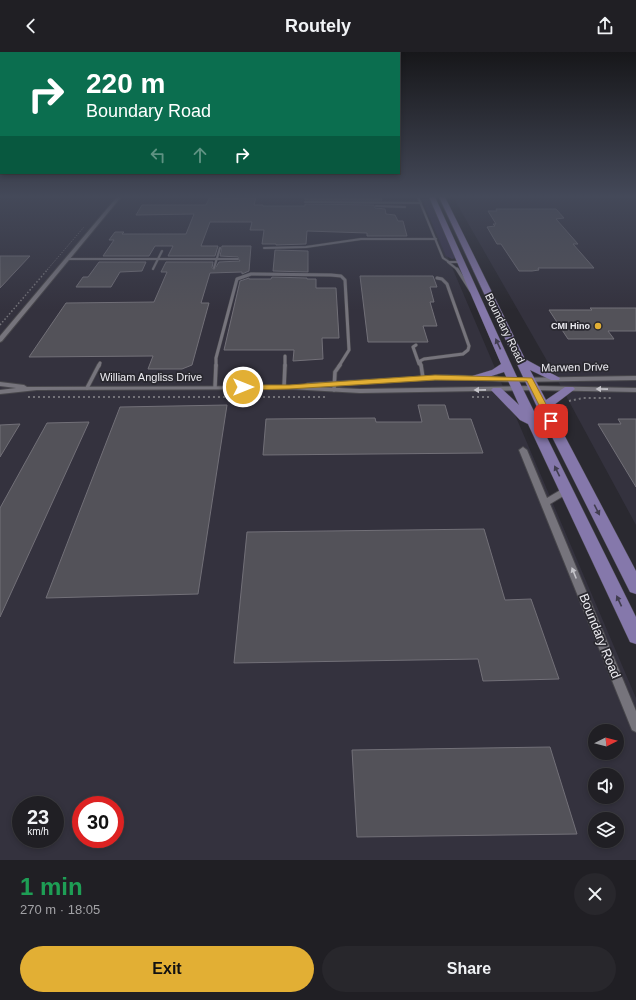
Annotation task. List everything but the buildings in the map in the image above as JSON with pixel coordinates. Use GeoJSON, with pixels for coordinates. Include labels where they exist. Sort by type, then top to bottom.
{"type":"FeatureCollection","features":[{"type":"Feature","properties":{"kind":"main road","name":"Boundary Road"},"geometry":{"type":"LineString","coordinates":[[448,235],[507,365],[543,407],[636,588]]}},
{"type":"Feature","properties":{"kind":"main road","name":"Boundary Road"},"geometry":{"type":"LineString","coordinates":[[460,235],[521,360],[524,384],[534,423],[636,636]]}},
{"type":"Feature","properties":{"kind":"main road"},"geometry":{"type":"LineString","coordinates":[[460,262],[473,261]]}},
{"type":"Feature","properties":{"kind":"main road"},"geometry":{"type":"LineString","coordinates":[[521,360],[555,378]]}},
{"type":"Feature","properties":{"kind":"main road"},"geometry":{"type":"LineString","coordinates":[[476,378],[496,372],[507,365]]}},
{"type":"Feature","properties":{"kind":"main road"},"geometry":{"type":"LineString","coordinates":[[543,407],[568,389]]}},
{"type":"Feature","properties":{"kind":"main road"},"geometry":{"type":"LineString","coordinates":[[496,394],[510,400],[524,416],[534,423]]}},
{"type":"Feature","properties":{"kind":"street"},"geometry":{"type":"LineString","coordinates":[[0,340],[88,235]]}},
{"type":"Feature","properties":{"kind":"street"},"geometry":{"type":"LineString","coordinates":[[0,346],[5,335]]}},
{"type":"Feature","properties":{"kind":"street"},"geometry":{"type":"LineString","coordinates":[[423,378],[427,390]]}},
{"type":"Feature","properties":{"kind":"street","name":"William Angliss Drive"},"geometry":{"type":"LineString","coordinates":[[334,387],[423,378],[476,378],[524,384]]}},
{"type":"Feature","properties":{"kind":"street","name":"Marwen Drive"},"geometry":{"type":"LineString","coordinates":[[524,384],[555,378],[636,378]]}},
{"type":"Feature","properties":{"kind":"street","name":"William Angliss Drive"},"geometry":{"type":"LineString","coordinates":[[0,384],[37,388],[334,387],[496,394],[524,384]]}},
{"type":"Feature","properties":{"kind":"street","name":"Marwen Drive"},"geometry":{"type":"LineString","coordinates":[[524,384],[568,389],[636,390]]}},
{"type":"Feature","properties":{"kind":"street","name":"William Angliss Drive"},"geometry":{"type":"LineString","coordinates":[[0,392],[37,388]]}},
{"type":"Feature","properties":{"kind":"street","name":"Boundary Road"},"geometry":{"type":"LineString","coordinates":[[523,450],[636,726]]}},
{"type":"Feature","properties":{"kind":"street"},"geometry":{"type":"LineString","coordinates":[[545,502],[567,490]]}},
{"type":"Feature","properties":{"kind":"lane"},"geometry":{"type":"LineString","coordinates":[[434,235],[446,260],[460,272],[468,288],[476,297]]}},
{"type":"Feature","properties":{"kind":"lane"},"geometry":{"type":"LineString","coordinates":[[264,248],[306,247],[362,239],[436,239]]}},
{"type":"Feature","properties":{"kind":"lane"},"geometry":{"type":"LineString","coordinates":[[214,268],[220,248]]}},
{"type":"Feature","properties":{"kind":"lane"},"geometry":{"type":"LineString","coordinates":[[153,269],[162,251]]}},
{"type":"Feature","properties":{"kind":"lane"},"geometry":{"type":"LineString","coordinates":[[68,259],[238,259]]}},
{"type":"Feature","properties":{"kind":"lane"},"geometry":{"type":"LineString","coordinates":[[446,260],[460,262]]}},
{"type":"Feature","properties":{"kind":"lane"},"geometry":{"type":"LineString","coordinates":[[215,387],[216,358],[235,281],[243,276],[251,274],[331,274],[343,277],[348,317],[349,350],[335,372],[334,387]]}},
{"type":"Feature","properties":{"kind":"lane"},"geometry":{"type":"LineString","coordinates":[[419,364],[424,359],[463,354],[470,346],[447,284],[442,279],[437,278]]}},
{"type":"Feature","properties":{"kind":"lane"},"geometry":{"type":"LineString","coordinates":[[416,345],[413,350],[423,378]]}},
{"type":"Feature","properties":{"kind":"lane"},"geometry":{"type":"LineString","coordinates":[[285,356],[287,387]]}},
{"type":"Feature","properties":{"kind":"lane"},"geometry":{"type":"LineString","coordinates":[[87,388],[100,363]]}},
{"type":"Feature","properties":{"kind":"path"},"geometry":{"type":"LineString","coordinates":[[0,325],[77,235]]}},
{"type":"Feature","properties":{"kind":"path"},"geometry":{"type":"LineString","coordinates":[[468,397],[496,394]]}},
{"type":"Feature","properties":{"kind":"path"},"geometry":{"type":"LineString","coordinates":[[24,397],[326,397]]}},
{"type":"Feature","properties":{"kind":"path"},"geometry":{"type":"LineString","coordinates":[[567,401],[583,398],[614,398]]}},
{"type":"Feature","properties":{"kind":"shaded area"},"geometry":{"type":"Polygon","coordinates":[[[0,235],[438,235],[636,698],[636,860],[0,860],[0,235]]]}},
{"type":"Feature","properties":{"kind":"shaded area"},"geometry":{"type":"Polygon","coordinates":[[[437,235],[446,235],[456,258],[452,259],[446,256],[437,235]]]}},
{"type":"Feature","properties":{"kind":"shaded area"},"geometry":{"type":"Polygon","coordinates":[[[475,235],[636,235],[636,525],[546,359],[475,235]]]}},
{"type":"Feature","properties":{"kind":"place","name":"CMI Hino"},"geometry":{"type":"Point","coordinates":[598,326]}},
{"type":"Feature","properties":{"kind":"route"},"geometry":{"type":"LineString","coordinates":[[243,387],[289,387],[435,378],[529,379],[551,421]]}}]}
